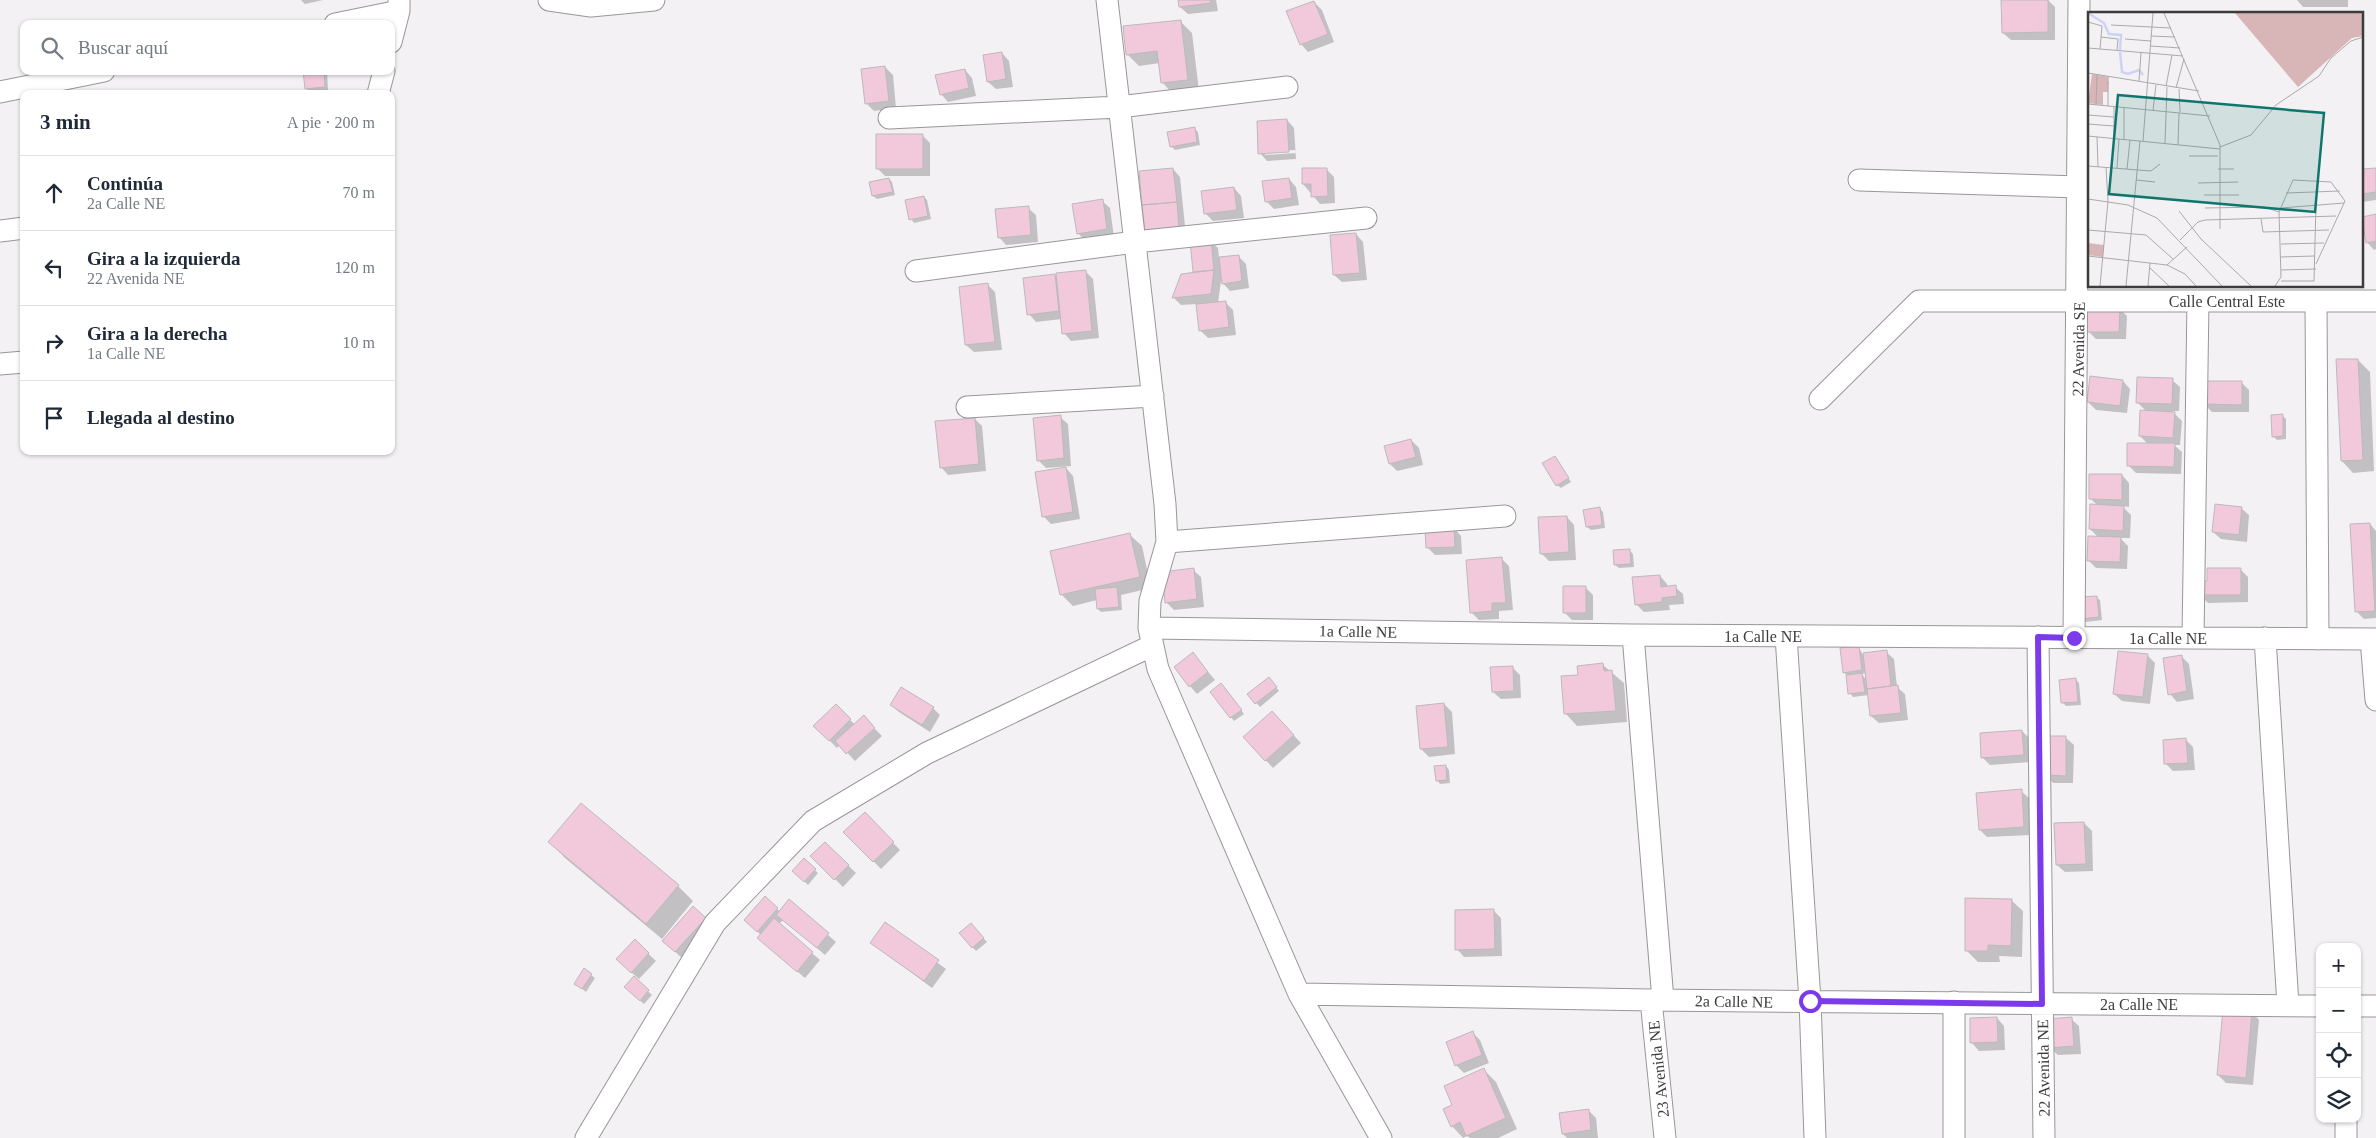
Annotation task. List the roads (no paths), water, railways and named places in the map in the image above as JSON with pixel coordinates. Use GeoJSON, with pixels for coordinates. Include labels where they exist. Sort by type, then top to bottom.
{"type":"FeatureCollection","features":[{"type":"Feature","properties":{"kind":"street"},"geometry":{"type":"LineString","coordinates":[[549,0],[591,6],[654,0]]}},
{"type":"Feature","properties":{"kind":"street"},"geometry":{"type":"LineString","coordinates":[[1107,0],[1165,504],[1167,542],[1150,601],[1150,637],[1174,709],[1299,994],[1381,1138]]}},
{"type":"Feature","properties":{"kind":"street","name":"22 Avenida SE"},"geometry":{"type":"LineString","coordinates":[[2074,638],[2079,0]]}},
{"type":"Feature","properties":{"kind":"street"},"geometry":{"type":"LineString","coordinates":[[348,20],[399,5],[395,24]]}},
{"type":"Feature","properties":{"kind":"street"},"geometry":{"type":"LineString","coordinates":[[0,84],[0,92],[84,75]]}},
{"type":"Feature","properties":{"kind":"street"},"geometry":{"type":"LineString","coordinates":[[379,90],[383,75]]}},
{"type":"Feature","properties":{"kind":"street"},"geometry":{"type":"LineString","coordinates":[[889,118],[1119,107],[1287,88]]}},
{"type":"Feature","properties":{"kind":"street"},"geometry":{"type":"LineString","coordinates":[[1859,180],[2079,187]]}},
{"type":"Feature","properties":{"kind":"street"},"geometry":{"type":"LineString","coordinates":[[916,271],[1135,242],[1366,218]]}},
{"type":"Feature","properties":{"kind":"street"},"geometry":{"type":"LineString","coordinates":[[0,231],[20,228]]}},
{"type":"Feature","properties":{"kind":"street","name":"Calle Central Este"},"geometry":{"type":"LineString","coordinates":[[1820,399],[1919,301],[2376,301]]}},
{"type":"Feature","properties":{"kind":"street"},"geometry":{"type":"LineString","coordinates":[[2193,638],[2198,301]]}},
{"type":"Feature","properties":{"kind":"street"},"geometry":{"type":"LineString","coordinates":[[2316,301],[2318,639]]}},
{"type":"Feature","properties":{"kind":"street"},"geometry":{"type":"LineString","coordinates":[[0,364],[20,362]]}},
{"type":"Feature","properties":{"kind":"street"},"geometry":{"type":"LineString","coordinates":[[967,407],[1153,396]]}},
{"type":"Feature","properties":{"kind":"street"},"geometry":{"type":"LineString","coordinates":[[1167,542],[1505,516]]}},
{"type":"Feature","properties":{"kind":"street","name":"1a Calle NE"},"geometry":{"type":"LineString","coordinates":[[1150,637],[1633,635],[2374,639]]}},
{"type":"Feature","properties":{"kind":"street","name":"23 Avenida NE"},"geometry":{"type":"LineString","coordinates":[[1633,635],[1665,1138]]}},
{"type":"Feature","properties":{"kind":"street"},"geometry":{"type":"LineString","coordinates":[[1786,636],[1810,1001],[1815,1138]]}},
{"type":"Feature","properties":{"kind":"street"},"geometry":{"type":"LineString","coordinates":[[586,1138],[715,923],[813,821],[927,753],[1150,637]]}},
{"type":"Feature","properties":{"kind":"street","name":"22 Avenida NE"},"geometry":{"type":"LineString","coordinates":[[2038,637],[2044,1138]]}},
{"type":"Feature","properties":{"kind":"street"},"geometry":{"type":"LineString","coordinates":[[2265,638],[2288,1006]]}},
{"type":"Feature","properties":{"kind":"street"},"geometry":{"type":"LineString","coordinates":[[2374,639],[2376,700]]}},
{"type":"Feature","properties":{"kind":"street","name":"2a Calle NE"},"geometry":{"type":"LineString","coordinates":[[1299,994],[1657,1000],[2316,1006]]}},
{"type":"Feature","properties":{"kind":"street"},"geometry":{"type":"LineString","coordinates":[[1954,1002],[1954,1138]]}},
{"type":"Feature","properties":{"kind":"street"},"geometry":{"type":"LineString","coordinates":[[2361,1006],[2376,1006]]}},
{"type":"Feature","properties":{"kind":"street"},"geometry":{"type":"LineString","coordinates":[[2346,1123],[2346,1138]]}}]}
